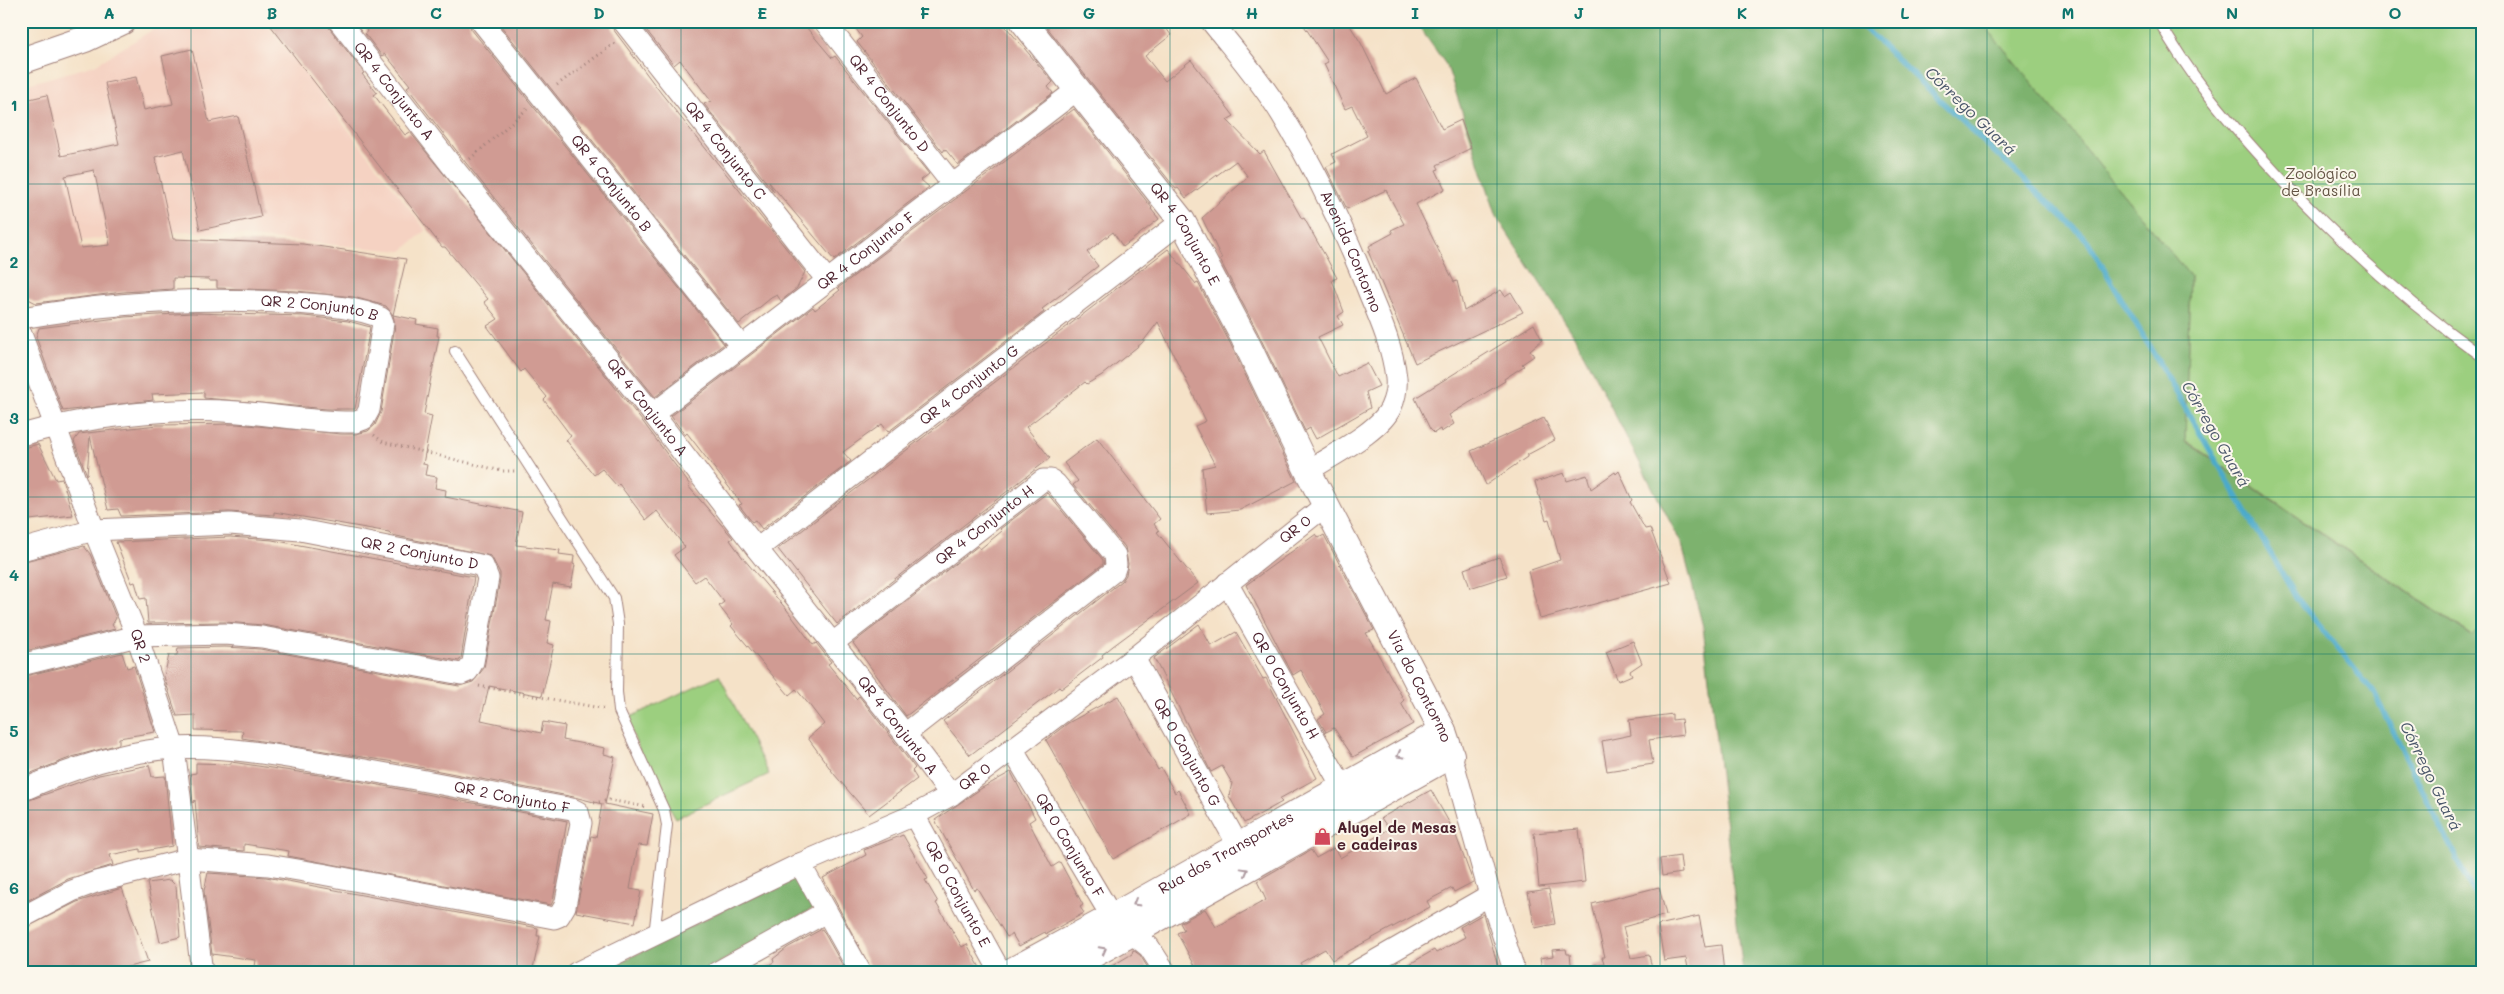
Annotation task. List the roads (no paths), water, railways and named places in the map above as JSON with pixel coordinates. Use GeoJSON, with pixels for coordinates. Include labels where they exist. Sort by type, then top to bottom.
{"type":"FeatureCollection","features":[{"type":"Feature","properties":{"kind":"street"},"geometry":{"type":"LineString","coordinates":[[21,61],[123,21]]}},
{"type":"Feature","properties":{"kind":"street","name":"QR 4 Conjunto A"},"geometry":{"type":"LineString","coordinates":[[339,21],[456,171],[653,414],[757,549],[905,734],[950,795]]}},
{"type":"Feature","properties":{"kind":"street","name":"QR 4 Conjunto B"},"geometry":{"type":"LineString","coordinates":[[480,21],[741,346]]}},
{"type":"Feature","properties":{"kind":"street","name":"QR 4 Conjunto C"},"geometry":{"type":"LineString","coordinates":[[624,21],[827,280]]}},
{"type":"Feature","properties":{"kind":"street","name":"QR 4 Conjunto D"},"geometry":{"type":"LineString","coordinates":[[824,21],[953,185]]}},
{"type":"Feature","properties":{"kind":"street","name":"QR 4 Conjunto E"},"geometry":{"type":"LineString","coordinates":[[1023,21],[1182,221],[1244,338],[1308,471]]}},
{"type":"Feature","properties":{"kind":"street","name":"Avenida Contorno"},"geometry":{"type":"LineString","coordinates":[[1211,21],[1282,114],[1316,176],[1348,238],[1386,335],[1392,358],[1396,387],[1390,410],[1369,431],[1308,471]]}},
{"type":"Feature","properties":{"kind":"street","name":"QR 4 Conjunto F"},"geometry":{"type":"LineString","coordinates":[[653,414],[1078,90]]}},
{"type":"Feature","properties":{"kind":"street","name":"QR 4 Conjunto G"},"geometry":{"type":"LineString","coordinates":[[757,549],[1182,221]]}},
{"type":"Feature","properties":{"kind":"street","name":"QR 2 Conjunto B"},"geometry":{"type":"LineString","coordinates":[[21,318],[137,301],[225,299],[315,304],[376,315],[381,318],[383,323],[369,410],[364,419],[346,423],[236,412],[181,412],[117,417],[54,425]]}},
{"type":"Feature","properties":{"kind":"street","name":"QR 2"},"geometry":{"type":"LineString","coordinates":[[21,334],[94,530],[137,636],[174,748],[202,973]]}},
{"type":"Feature","properties":{"kind":"street"},"geometry":{"type":"LineString","coordinates":[[21,435],[54,425]]}},
{"type":"Feature","properties":{"kind":"street","name":"Via do Contormo"},"geometry":{"type":"LineString","coordinates":[[1308,471],[1447,743],[1490,895],[1515,973]]}},
{"type":"Feature","properties":{"kind":"street","name":"QR 4 Conjunto H"},"geometry":{"type":"LineString","coordinates":[[833,643],[1043,480],[1051,480],[1056,484],[1115,555],[1116,565],[1114,571],[905,734]]}},
{"type":"Feature","properties":{"kind":"street","name":"QR 0"},"geometry":{"type":"LineString","coordinates":[[576,973],[800,864],[914,815],[950,795],[1134,658],[1326,505]]}},
{"type":"Feature","properties":{"kind":"street","name":"QR 2 Conjunto D"},"geometry":{"type":"LineString","coordinates":[[94,530],[230,524],[300,530],[483,566],[488,578],[473,662],[468,671],[461,674],[262,637],[225,634],[137,636]]}},
{"type":"Feature","properties":{"kind":"street"},"geometry":{"type":"LineString","coordinates":[[21,550],[94,530]]}},
{"type":"Feature","properties":{"kind":"street","name":"QR 0 Conjunto H"},"geometry":{"type":"LineString","coordinates":[[1227,583],[1342,786]]}},
{"type":"Feature","properties":{"kind":"street"},"geometry":{"type":"LineString","coordinates":[[21,665],[137,636]]}},
{"type":"Feature","properties":{"kind":"street","name":"QR 0 Conjunto G"},"geometry":{"type":"LineString","coordinates":[[1134,658],[1238,845]]}},
{"type":"Feature","properties":{"kind":"street","name":"Rua dos Transportes"},"geometry":{"type":"LineString","coordinates":[[1008,973],[1112,917],[1342,786],[1447,743]]}},
{"type":"Feature","properties":{"kind":"street","name":"Rua dos Transportes"},"geometry":{"type":"LineString","coordinates":[[1060,973],[1135,933],[1447,743]]}},
{"type":"Feature","properties":{"kind":"street","name":"QR 2 Conjunto F"},"geometry":{"type":"LineString","coordinates":[[21,791],[56,775],[104,760],[174,748],[289,757],[572,809],[578,812],[582,823],[565,906],[558,916],[554,918],[268,865],[188,859]]}},
{"type":"Feature","properties":{"kind":"street","name":"QR 0 Conjunto F"},"geometry":{"type":"LineString","coordinates":[[1012,749],[1112,917],[1135,933],[1149,946],[1166,973]]}},
{"type":"Feature","properties":{"kind":"street","name":"QR 0 Conjunto E"},"geometry":{"type":"LineString","coordinates":[[914,815],[1001,973]]}},
{"type":"Feature","properties":{"kind":"street"},"geometry":{"type":"LineString","coordinates":[[21,918],[72,891],[96,882],[188,859]]}},
{"type":"Feature","properties":{"kind":"street"},"geometry":{"type":"LineString","coordinates":[[800,864],[861,973]]}},
{"type":"Feature","properties":{"kind":"street"},"geometry":{"type":"LineString","coordinates":[[1354,973],[1490,895]]}},
{"type":"Feature","properties":{"kind":"street"},"geometry":{"type":"LineString","coordinates":[[716,973],[826,912]]}},
{"type":"Feature","properties":{"kind":"lane"},"geometry":{"type":"LineString","coordinates":[[2158,21],[2194,75],[2235,128],[2310,211],[2437,324],[2483,357]]}},
{"type":"Feature","properties":{"kind":"lane"},"geometry":{"type":"LineString","coordinates":[[455,351],[614,598],[618,624],[617,692],[619,711],[664,810],[667,825],[654,936]]}},
{"type":"Feature","properties":{"kind":"waterway","name":"Córrego Guará"},"geometry":{"type":"LineString","coordinates":[[1857,21],[2087,240],[2296,597],[2374,693],[2483,912]]}},
{"type":"Feature","properties":{"kind":"place","name":"Alugel de Mesas e cadeiras"},"geometry":{"type":"Point","coordinates":[1323,837]}},
{"type":"Feature","properties":{"kind":"park label","name":"Zoológico de Brasília"},"geometry":{"type":"Point","coordinates":[2321,182]}}]}
